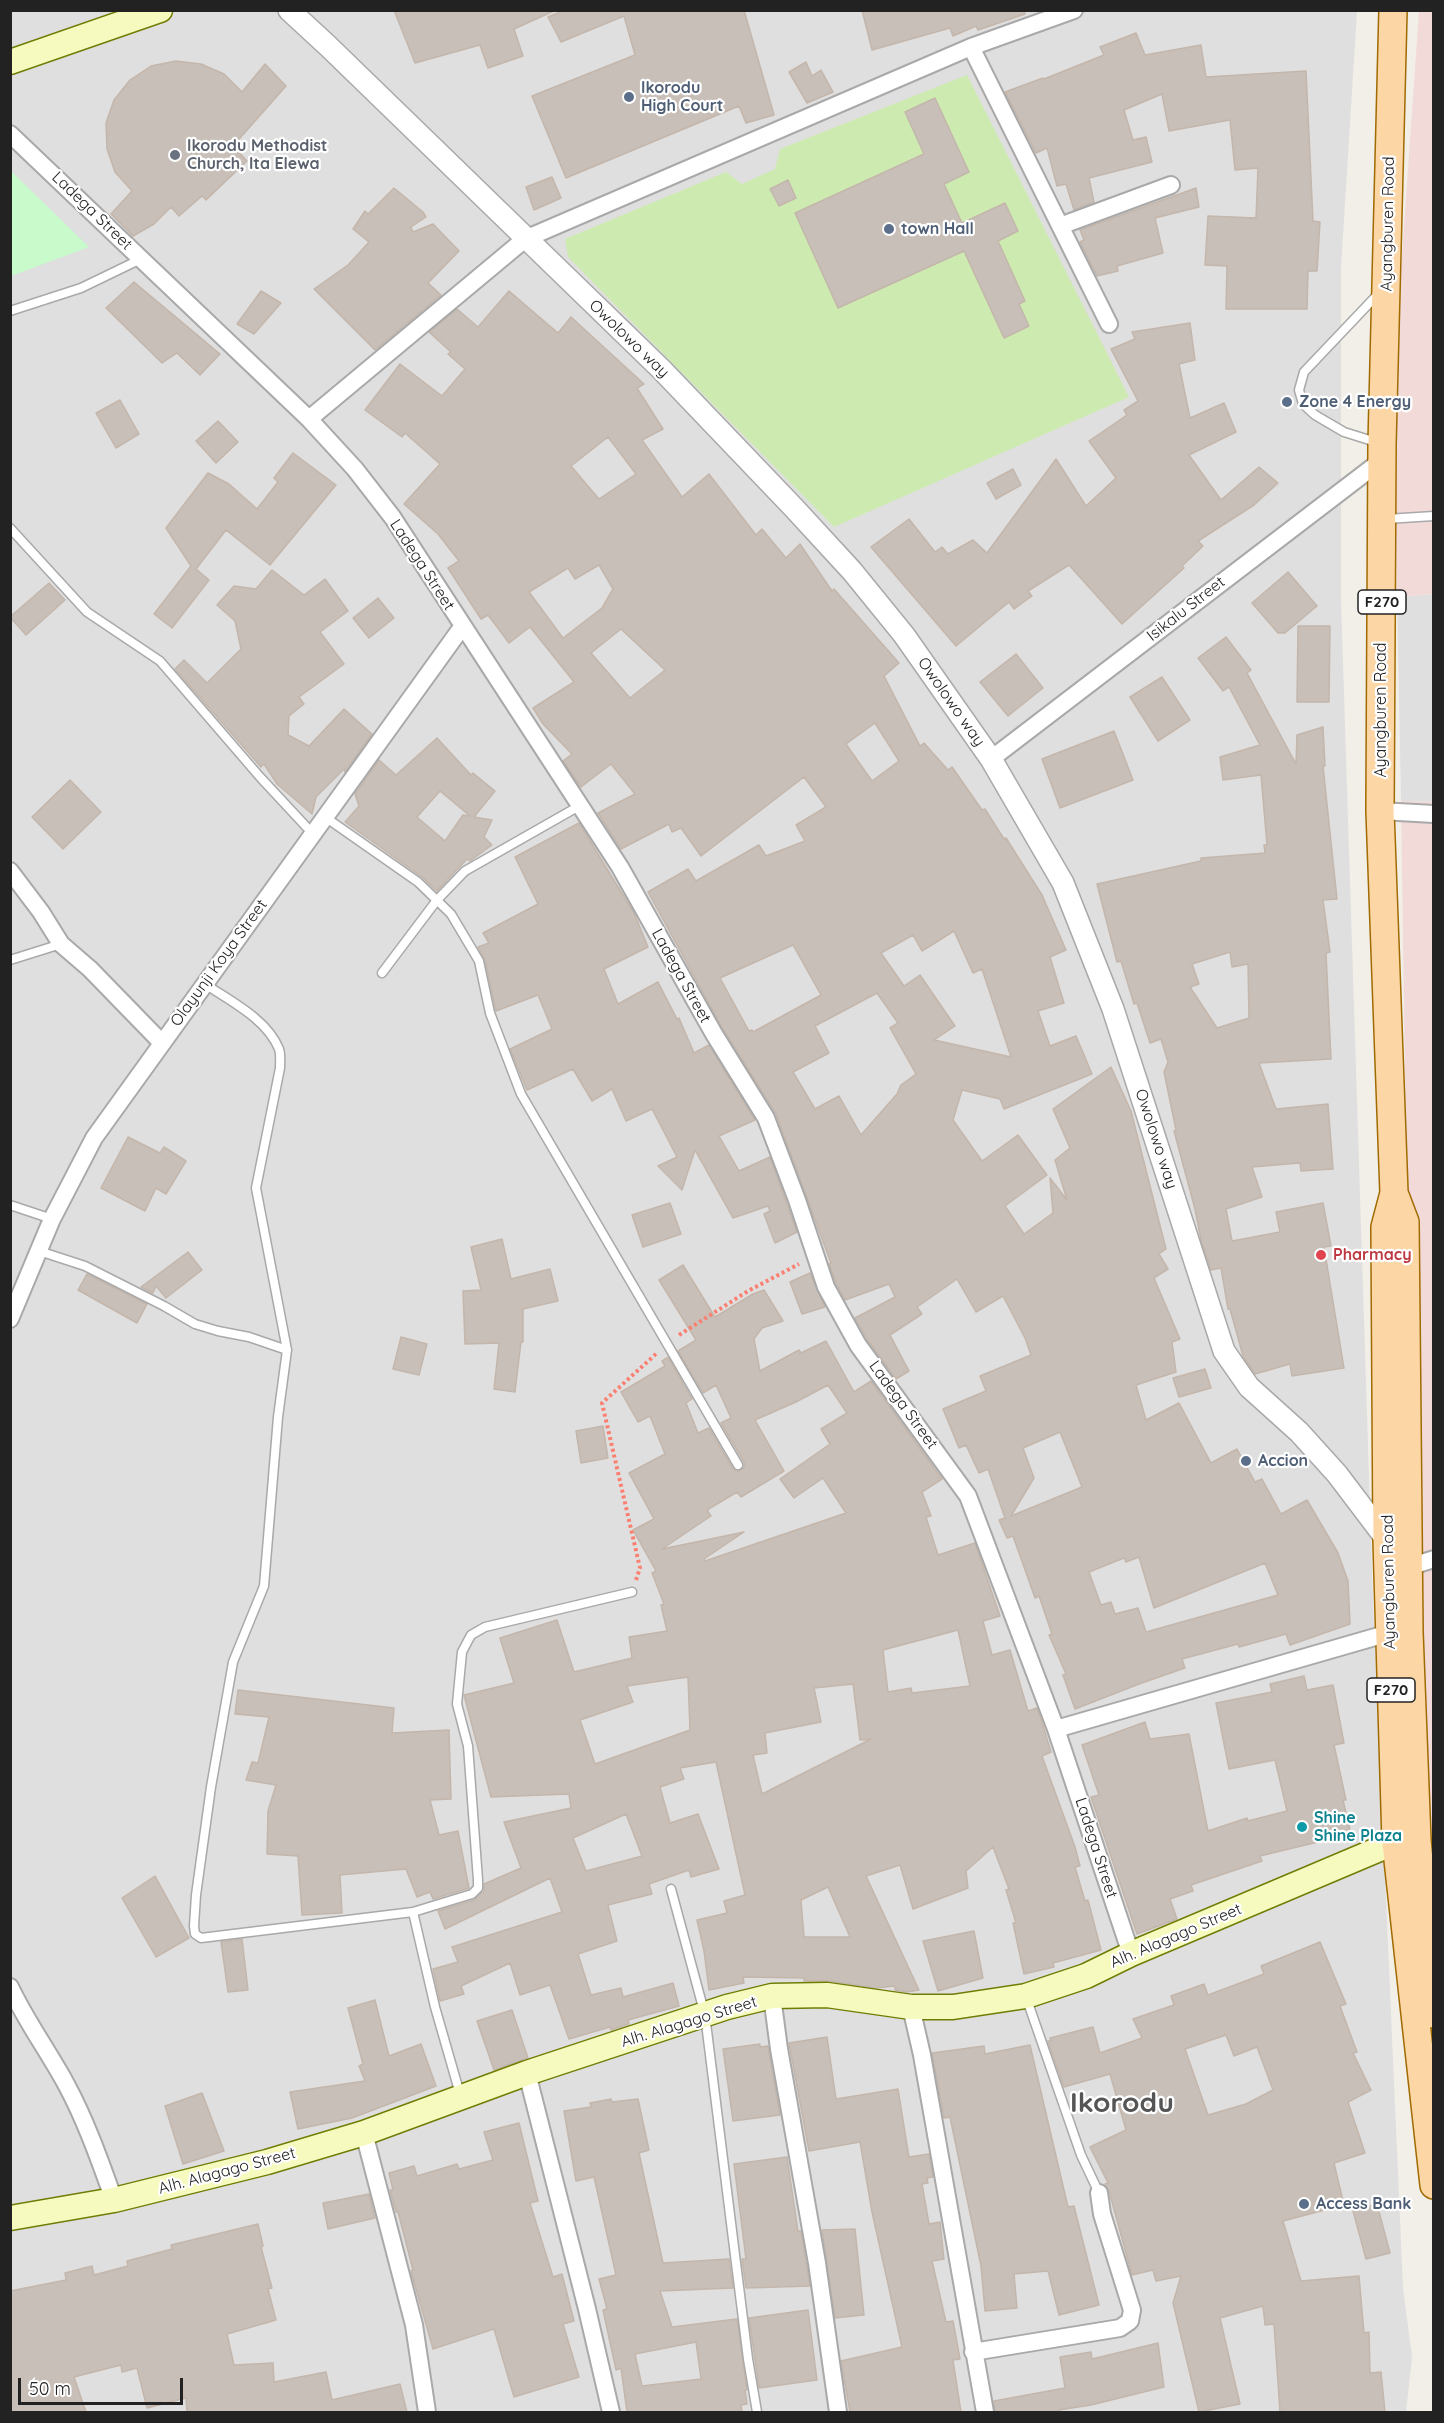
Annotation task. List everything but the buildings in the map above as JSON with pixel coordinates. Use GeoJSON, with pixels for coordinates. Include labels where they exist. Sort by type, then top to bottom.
{"type":"FeatureCollection","features":[{"type":"Feature","properties":{"kind":"main road"},"geometry":{"type":"LineString","coordinates":[[10,62],[160,10]]}},
{"type":"Feature","properties":{"kind":"main road","name":"Ayangburen Road"},"geometry":{"type":"LineString","coordinates":[[1393,10],[1382,452],[1380,811],[1394,1193],[1385,1227],[1387,1540],[1396,1842],[1434,2185]]}},
{"type":"Feature","properties":{"kind":"main road","name":"Ayangburen Road"},"geometry":{"type":"LineString","coordinates":[[1394,1193],[1405,1222],[1421,1563],[1416,1840],[1434,2014]]}},
{"type":"Feature","properties":{"kind":"main road","name":"Alh. Alagago Street"},"geometry":{"type":"LineString","coordinates":[[10,2218],[114,2200],[267,2162],[364,2133],[527,2073],[705,2015],[772,1996],[827,1995],[911,2007],[953,2007],[1026,1996],[1086,1976],[1131,1954],[1396,1842]]}},
{"type":"Feature","properties":{"kind":"street","name":"Owolowo way"},"geometry":{"type":"LineString","coordinates":[[289,10],[662,370],[852,571],[904,635],[992,759],[1063,883],[1104,988],[1224,1351],[1249,1387],[1299,1432],[1337,1474],[1387,1540]]}},
{"type":"Feature","properties":{"kind":"street"},"geometry":{"type":"LineString","coordinates":[[309,419],[525,239],[971,47],[1074,10]]}},
{"type":"Feature","properties":{"kind":"street"},"geometry":{"type":"LineString","coordinates":[[971,47],[1109,324]]}},
{"type":"Feature","properties":{"kind":"street","name":"Ladega Street"},"geometry":{"type":"LineString","coordinates":[[10,134],[309,419],[355,469],[393,518],[620,867],[714,1034],[766,1118],[826,1287],[858,1345],[968,1496],[1056,1729],[1131,1954]]}},
{"type":"Feature","properties":{"kind":"street"},"geometry":{"type":"LineString","coordinates":[[1060,226],[1171,185]]}},
{"type":"Feature","properties":{"kind":"street","name":"Isikalu Street"},"geometry":{"type":"LineString","coordinates":[[992,759],[1382,452]]}},
{"type":"Feature","properties":{"kind":"street","name":"Olayunji Koya Street"},"geometry":{"type":"LineString","coordinates":[[10,1318],[52,1219],[94,1138],[462,627]]}},
{"type":"Feature","properties":{"kind":"street"},"geometry":{"type":"LineString","coordinates":[[1380,811],[1434,814]]}},
{"type":"Feature","properties":{"kind":"street"},"geometry":{"type":"LineString","coordinates":[[10,871],[41,912],[61,944],[90,969],[161,1042]]}},
{"type":"Feature","properties":{"kind":"street"},"geometry":{"type":"LineString","coordinates":[[1056,1729],[1389,1633]]}},
{"type":"Feature","properties":{"kind":"street"},"geometry":{"type":"LineString","coordinates":[[10,1987],[37,2039],[66,2084],[97,2153],[114,2200]]}},
{"type":"Feature","properties":{"kind":"street"},"geometry":{"type":"LineString","coordinates":[[772,1996],[778,2049],[817,2263],[838,2412]]}},
{"type":"Feature","properties":{"kind":"street"},"geometry":{"type":"LineString","coordinates":[[911,2007],[924,2066],[985,2412]]}},
{"type":"Feature","properties":{"kind":"street"},"geometry":{"type":"LineString","coordinates":[[527,2073],[611,2412]]}},
{"type":"Feature","properties":{"kind":"street"},"geometry":{"type":"LineString","coordinates":[[364,2133],[414,2325],[427,2412]]}},
{"type":"Feature","properties":{"kind":"street"},"geometry":{"type":"LineString","coordinates":[[973,2352],[1120,2328],[1130,2321],[1132,2310],[1102,2214],[1099,2193]]}},
{"type":"Feature","properties":{"kind":"lane"},"geometry":{"type":"LineString","coordinates":[[10,310],[81,288],[141,258]]}},
{"type":"Feature","properties":{"kind":"lane"},"geometry":{"type":"LineString","coordinates":[[1382,452],[1315,415],[1304,404],[1299,390],[1304,372],[1386,286]]}},
{"type":"Feature","properties":{"kind":"lane"},"geometry":{"type":"LineString","coordinates":[[1382,520],[1434,516]]}},
{"type":"Feature","properties":{"kind":"lane"},"geometry":{"type":"LineString","coordinates":[[10,528],[87,612],[160,661],[260,777],[313,834]]}},
{"type":"Feature","properties":{"kind":"lane"},"geometry":{"type":"LineString","coordinates":[[382,973],[437,900],[465,871],[581,805]]}},
{"type":"Feature","properties":{"kind":"lane"},"geometry":{"type":"LineString","coordinates":[[325,817],[418,882],[451,914],[479,961],[490,1013],[521,1094],[738,1464]]}},
{"type":"Feature","properties":{"kind":"lane"},"geometry":{"type":"LineString","coordinates":[[10,960],[61,944]]}},
{"type":"Feature","properties":{"kind":"lane"},"geometry":{"type":"LineString","coordinates":[[205,984],[249,1014],[267,1031],[279,1050],[280,1068],[256,1188],[286,1350],[264,1586],[233,1662],[205,1830],[196,1895],[195,1934],[201,1938],[413,1912],[472,1894],[478,1888],[468,1746],[457,1704],[462,1652],[471,1635],[484,1627],[632,1592]]}},
{"type":"Feature","properties":{"kind":"lane"},"geometry":{"type":"LineString","coordinates":[[10,1205],[52,1219]]}},
{"type":"Feature","properties":{"kind":"lane"},"geometry":{"type":"LineString","coordinates":[[39,1251],[85,1266],[195,1324],[218,1331],[249,1336],[286,1350]]}},
{"type":"Feature","properties":{"kind":"lane"},"geometry":{"type":"LineString","coordinates":[[671,1889],[705,2015],[748,2359],[757,2412]]}},
{"type":"Feature","properties":{"kind":"lane"},"geometry":{"type":"LineString","coordinates":[[413,1912],[435,2007],[460,2098]]}},
{"type":"Feature","properties":{"kind":"lane"},"geometry":{"type":"LineString","coordinates":[[1026,1996],[1081,2155],[1099,2193]]}},
{"type":"Feature","properties":{"kind":"path"},"geometry":{"type":"LineString","coordinates":[[632,1592],[640,1568],[602,1403],[667,1343],[748,1291],[815,1255]]}},
{"type":"Feature","properties":{"kind":"shaded area"},"geometry":{"type":"Polygon","coordinates":[[[11,11],[1357,11],[1341,267],[1341,600],[1373,1602],[1403,2288],[1412,2357],[1406,2412],[11,2412],[11,11]]]}},
{"type":"Feature","properties":{"kind":"shaded area"},"geometry":{"type":"Polygon","coordinates":[[[1419,11],[1433,11],[1433,594],[1397,597],[1393,384],[1419,11]]]}},
{"type":"Feature","properties":{"kind":"shaded area"},"geometry":{"type":"Polygon","coordinates":[[[1433,594],[1433,802],[1401,801],[1397,597],[1433,594]]]}},
{"type":"Feature","properties":{"kind":"shaded area"},"geometry":{"type":"Polygon","coordinates":[[[1401,801],[1434,802],[1433,1984],[1414,1699],[1401,801]]]}},
{"type":"Feature","properties":{"kind":"green space"},"geometry":{"type":"Polygon","coordinates":[[[967,75],[1129,397],[834,527],[568,257],[565,239],[726,172],[742,184],[775,169],[780,149],[967,75]]]}},
{"type":"Feature","properties":{"kind":"green space"},"geometry":{"type":"Polygon","coordinates":[[[11,171],[89,247],[11,276],[11,171]]]}},
{"type":"Feature","properties":{"kind":"place","name":"Ikorodu High Court"},"geometry":{"type":"Point","coordinates":[629,97]}},
{"type":"Feature","properties":{"kind":"place","name":"Ikorodu Methodist Church, Ita Elewa"},"geometry":{"type":"Point","coordinates":[175,155]}},
{"type":"Feature","properties":{"kind":"place","name":"town Hall"},"geometry":{"type":"Point","coordinates":[889,229]}},
{"type":"Feature","properties":{"kind":"place","name":"Zone 4 Energy"},"geometry":{"type":"Point","coordinates":[1287,402]}},
{"type":"Feature","properties":{"kind":"place","name":"Pharmacy"},"geometry":{"type":"Point","coordinates":[1321,1255]}},
{"type":"Feature","properties":{"kind":"place","name":"Accion"},"geometry":{"type":"Point","coordinates":[1246,1461]}},
{"type":"Feature","properties":{"kind":"place","name":"Shine Shine Plaza"},"geometry":{"type":"Point","coordinates":[1302,1827]}},
{"type":"Feature","properties":{"kind":"place","name":"Access Bank"},"geometry":{"type":"Point","coordinates":[1304,2204]}},
{"type":"Feature","properties":{"kind":"district","name":"Ikorodu"},"geometry":{"type":"Point","coordinates":[1122,2104]}}]}
